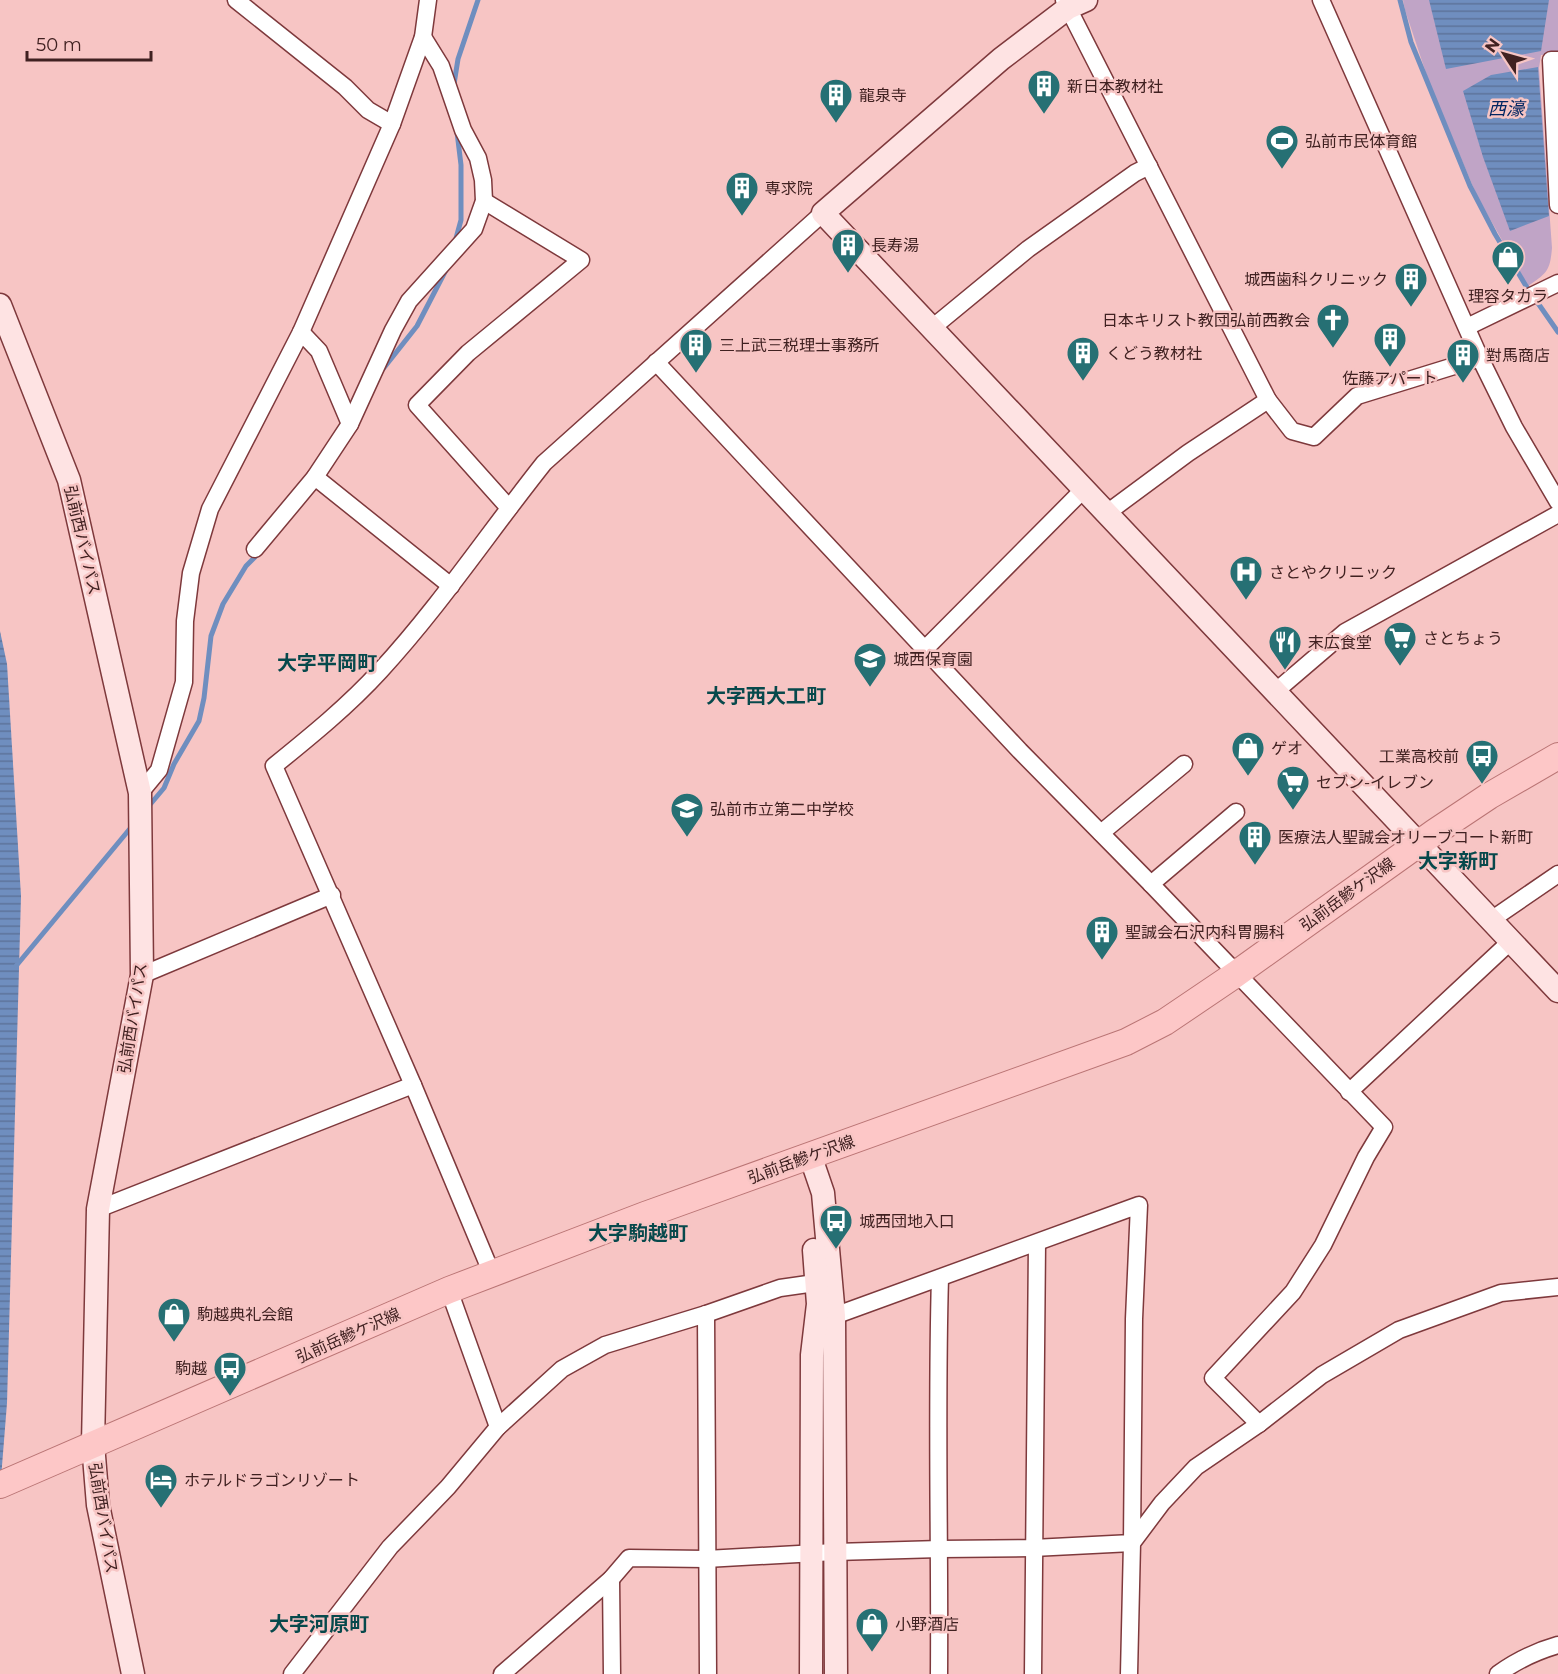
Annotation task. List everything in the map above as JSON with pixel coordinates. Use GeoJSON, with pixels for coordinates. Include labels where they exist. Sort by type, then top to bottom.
{"type":"FeatureCollection","features":[{"type":"Feature","properties":{"kind":"main road","name":"弘前岳鰺ケ沢線"},"geometry":{"type":"LineString","coordinates":[[0,1485],[449,1290],[645,1215],[1126,1042],[1165,1022],[1419,843],[1489,796],[1558,756]]}},
{"type":"Feature","properties":{"kind":"street"},"geometry":{"type":"LineString","coordinates":[[236,0],[345,87],[368,110],[392,124]]}},
{"type":"Feature","properties":{"kind":"street"},"geometry":{"type":"LineString","coordinates":[[140,793],[159,770],[184,682],[185,621],[191,573],[210,509],[301,332],[392,124],[423,38],[428,0]]}},
{"type":"Feature","properties":{"kind":"street"},"geometry":{"type":"LineString","coordinates":[[1321,0],[1480,358],[1514,427],[1558,502]]}},
{"type":"Feature","properties":{"kind":"street"},"geometry":{"type":"LineString","coordinates":[[492,1274],[414,1085],[274,766],[329,721],[380,672],[451,586],[544,463],[823,213],[1001,59],[1073,3],[1149,166],[1268,400],[1292,431],[1314,437],[1357,396],[1480,358]]}},
{"type":"Feature","properties":{"kind":"street"},"geometry":{"type":"LineString","coordinates":[[255,549],[315,477],[350,424],[393,330],[409,301],[474,229],[484,201],[483,180],[478,158],[463,130],[441,66],[423,38]]}},
{"type":"Feature","properties":{"kind":"street"},"geometry":{"type":"LineString","coordinates":[[1558,60],[1551,60],[1558,205]]}},
{"type":"Feature","properties":{"kind":"street"},"geometry":{"type":"LineString","coordinates":[[932,328],[1028,249],[1135,173],[1149,166]]}},
{"type":"Feature","properties":{"kind":"street"},"geometry":{"type":"LineString","coordinates":[[484,201],[581,260],[468,353],[417,405],[508,508]]}},
{"type":"Feature","properties":{"kind":"street"},"geometry":{"type":"LineString","coordinates":[[823,213],[1558,991]]}},
{"type":"Feature","properties":{"kind":"street"},"geometry":{"type":"LineString","coordinates":[[1467,327],[1558,283]]}},
{"type":"Feature","properties":{"kind":"street","name":"弘前西バイパス"},"geometry":{"type":"LineString","coordinates":[[0,305],[69,480],[140,793],[142,975],[98,1209],[83,1448],[98,1505],[133,1674]]}},
{"type":"Feature","properties":{"kind":"street"},"geometry":{"type":"LineString","coordinates":[[301,332],[319,351],[350,424]]}},
{"type":"Feature","properties":{"kind":"street"},"geometry":{"type":"LineString","coordinates":[[656,362],[1020,751],[1384,1127],[1366,1157],[1323,1245],[1293,1292],[1213,1378],[1259,1424]]}},
{"type":"Feature","properties":{"kind":"street"},"geometry":{"type":"LineString","coordinates":[[1107,513],[1188,453],[1268,400]]}},
{"type":"Feature","properties":{"kind":"street"},"geometry":{"type":"LineString","coordinates":[[315,477],[451,586]]}},
{"type":"Feature","properties":{"kind":"street"},"geometry":{"type":"LineString","coordinates":[[924,650],[1084,489]]}},
{"type":"Feature","properties":{"kind":"street"},"geometry":{"type":"LineString","coordinates":[[1276,692],[1344,632],[1558,514]]}},
{"type":"Feature","properties":{"kind":"street"},"geometry":{"type":"LineString","coordinates":[[1101,834],[1184,764]]}},
{"type":"Feature","properties":{"kind":"street"},"geometry":{"type":"LineString","coordinates":[[1151,884],[1236,812]]}},
{"type":"Feature","properties":{"kind":"street"},"geometry":{"type":"LineString","coordinates":[[1491,920],[1558,874]]}},
{"type":"Feature","properties":{"kind":"street"},"geometry":{"type":"LineString","coordinates":[[142,975],[332,895]]}},
{"type":"Feature","properties":{"kind":"street"},"geometry":{"type":"LineString","coordinates":[[1349,1092],[1511,941]]}},
{"type":"Feature","properties":{"kind":"street"},"geometry":{"type":"LineString","coordinates":[[98,1209],[414,1085]]}},
{"type":"Feature","properties":{"kind":"street"},"geometry":{"type":"LineString","coordinates":[[810,1155],[815,1283],[818,1304],[812,1355],[812,1674]]}},
{"type":"Feature","properties":{"kind":"street"},"geometry":{"type":"LineString","coordinates":[[810,1155],[823,1193],[834,1316],[836,1674]]}},
{"type":"Feature","properties":{"kind":"street"},"geometry":{"type":"LineString","coordinates":[[834,1316],[1139,1205],[1134,1319],[1129,1674]]}},
{"type":"Feature","properties":{"kind":"street"},"geometry":{"type":"LineString","coordinates":[[1033,1674],[1037,1243]]}},
{"type":"Feature","properties":{"kind":"street"},"geometry":{"type":"LineString","coordinates":[[939,1674],[940,1278]]}},
{"type":"Feature","properties":{"kind":"street"},"geometry":{"type":"LineString","coordinates":[[292,1674],[390,1547],[448,1487],[498,1427],[562,1369],[605,1346],[780,1288],[815,1283]]}},
{"type":"Feature","properties":{"kind":"street"},"geometry":{"type":"LineString","coordinates":[[1132,1544],[1162,1503],[1196,1467],[1259,1424],[1322,1375],[1398,1330],[1502,1293],[1558,1287]]}},
{"type":"Feature","properties":{"kind":"street"},"geometry":{"type":"LineString","coordinates":[[449,1290],[498,1427]]}},
{"type":"Feature","properties":{"kind":"street"},"geometry":{"type":"LineString","coordinates":[[706,1314],[708,1674]]}},
{"type":"Feature","properties":{"kind":"street"},"geometry":{"type":"LineString","coordinates":[[502,1674],[519,1667],[611,1579],[629,1558],[706,1558],[1132,1544]]}},
{"type":"Feature","properties":{"kind":"street"},"geometry":{"type":"LineString","coordinates":[[611,1579],[612,1674]]}},
{"type":"Feature","properties":{"kind":"street"},"geometry":{"type":"LineString","coordinates":[[1498,1674],[1510,1665],[1554,1650]]}},
{"type":"Feature","properties":{"kind":"shaded area"},"geometry":{"type":"Polygon","coordinates":[[[1403,0],[1558,0],[1558,54],[1541,55],[1539,68],[1552,248],[1546,271],[1528,286],[1477,196],[1430,85],[1403,0]]]}},
{"type":"Feature","properties":{"kind":"water","name":"西濠"},"geometry":{"type":"Polygon","coordinates":[[[1429,0],[1549,0],[1541,51],[1446,69],[1429,0]]]}},
{"type":"Feature","properties":{"kind":"water","name":"西濠"},"geometry":{"type":"Polygon","coordinates":[[[1538,67],[1549,216],[1510,231],[1483,157],[1463,91],[1491,75],[1538,67]]]}},
{"type":"Feature","properties":{"kind":"water"},"geometry":{"type":"Polygon","coordinates":[[[0,631],[7,664],[21,896],[7,1403],[0,1491],[0,631]]]}},
{"type":"Feature","properties":{"kind":"waterway"},"geometry":{"type":"LineString","coordinates":[[454,84],[458,59],[478,0]]}},
{"type":"Feature","properties":{"kind":"waterway"},"geometry":{"type":"LineString","coordinates":[[1400,0],[1411,42],[1470,186],[1526,286],[1558,332]]}},
{"type":"Feature","properties":{"kind":"waterway"},"geometry":{"type":"LineString","coordinates":[[455,242],[461,220],[461,165],[457,132]]}},
{"type":"Feature","properties":{"kind":"waterway"},"geometry":{"type":"LineString","coordinates":[[383,369],[417,326],[447,268]]}},
{"type":"Feature","properties":{"kind":"waterway"},"geometry":{"type":"LineString","coordinates":[[148,807],[164,788],[174,764],[199,721],[211,636],[223,604],[246,566],[258,554]]}},
{"type":"Feature","properties":{"kind":"waterway"},"geometry":{"type":"LineString","coordinates":[[16,966],[133,825]]}},
{"type":"Feature","properties":{"kind":"place","name":"新日本教材社"},"geometry":{"type":"Point","coordinates":[1044,115]}},
{"type":"Feature","properties":{"kind":"place","name":"龍泉寺"},"geometry":{"type":"Point","coordinates":[836,124]}},
{"type":"Feature","properties":{"kind":"place","name":"弘前市民体育館"},"geometry":{"type":"Point","coordinates":[1282,170]}},
{"type":"Feature","properties":{"kind":"place","name":"専求院"},"geometry":{"type":"Point","coordinates":[742,217]}},
{"type":"Feature","properties":{"kind":"place","name":"長寿湯"},"geometry":{"type":"Point","coordinates":[848,274]}},
{"type":"Feature","properties":{"kind":"place","name":"理容タカラ"},"geometry":{"type":"Point","coordinates":[1508,286]}},
{"type":"Feature","properties":{"kind":"place","name":"城西歯科クリニック"},"geometry":{"type":"Point","coordinates":[1411,308]}},
{"type":"Feature","properties":{"kind":"place","name":"日本キリスト教団弘前西教会"},"geometry":{"type":"Point","coordinates":[1333,349]}},
{"type":"Feature","properties":{"kind":"place","name":"佐藤アパート"},"geometry":{"type":"Point","coordinates":[1390,368]}},
{"type":"Feature","properties":{"kind":"place","name":"三上武三税理士事務所"},"geometry":{"type":"Point","coordinates":[696,374]}},
{"type":"Feature","properties":{"kind":"place","name":"くどう教材社"},"geometry":{"type":"Point","coordinates":[1083,382]}},
{"type":"Feature","properties":{"kind":"place","name":"對馬商店"},"geometry":{"type":"Point","coordinates":[1463,384]}},
{"type":"Feature","properties":{"kind":"place","name":"さとやクリニック"},"geometry":{"type":"Point","coordinates":[1246,601]}},
{"type":"Feature","properties":{"kind":"place","name":"さとちょう"},"geometry":{"type":"Point","coordinates":[1400,667]}},
{"type":"Feature","properties":{"kind":"place","name":"末広食堂"},"geometry":{"type":"Point","coordinates":[1285,671]}},
{"type":"Feature","properties":{"kind":"place","name":"城西保育園"},"geometry":{"type":"Point","coordinates":[870,688]}},
{"type":"Feature","properties":{"kind":"place","name":"ゲオ"},"geometry":{"type":"Point","coordinates":[1248,777]}},
{"type":"Feature","properties":{"kind":"place","name":"工業高校前"},"geometry":{"type":"Point","coordinates":[1482,785]}},
{"type":"Feature","properties":{"kind":"place","name":"セブン-イレブン"},"geometry":{"type":"Point","coordinates":[1293,811]}},
{"type":"Feature","properties":{"kind":"place","name":"弘前市立第二中学校"},"geometry":{"type":"Point","coordinates":[687,838]}},
{"type":"Feature","properties":{"kind":"place","name":"医療法人聖誠会オリーブコート新町"},"geometry":{"type":"Point","coordinates":[1255,866]}},
{"type":"Feature","properties":{"kind":"place","name":"聖誠会石沢内科胃腸科"},"geometry":{"type":"Point","coordinates":[1102,961]}},
{"type":"Feature","properties":{"kind":"place","name":"城西団地入口"},"geometry":{"type":"Point","coordinates":[836,1250]}},
{"type":"Feature","properties":{"kind":"place","name":"駒越典礼会館"},"geometry":{"type":"Point","coordinates":[174,1343]}},
{"type":"Feature","properties":{"kind":"place","name":"駒越"},"geometry":{"type":"Point","coordinates":[230,1397]}},
{"type":"Feature","properties":{"kind":"place","name":"ホテルドラゴンリゾート"},"geometry":{"type":"Point","coordinates":[161,1509]}},
{"type":"Feature","properties":{"kind":"place","name":"小野酒店"},"geometry":{"type":"Point","coordinates":[872,1653]}},
{"type":"Feature","properties":{"kind":"district","name":"大字平岡町"},"geometry":{"type":"Point","coordinates":[327,663]}},
{"type":"Feature","properties":{"kind":"district","name":"大字西大工町"},"geometry":{"type":"Point","coordinates":[766,696]}},
{"type":"Feature","properties":{"kind":"district","name":"大字新町"},"geometry":{"type":"Point","coordinates":[1458,861]}},
{"type":"Feature","properties":{"kind":"district","name":"大字駒越町"},"geometry":{"type":"Point","coordinates":[638,1233]}},
{"type":"Feature","properties":{"kind":"district","name":"大字河原町"},"geometry":{"type":"Point","coordinates":[319,1624]}}]}
